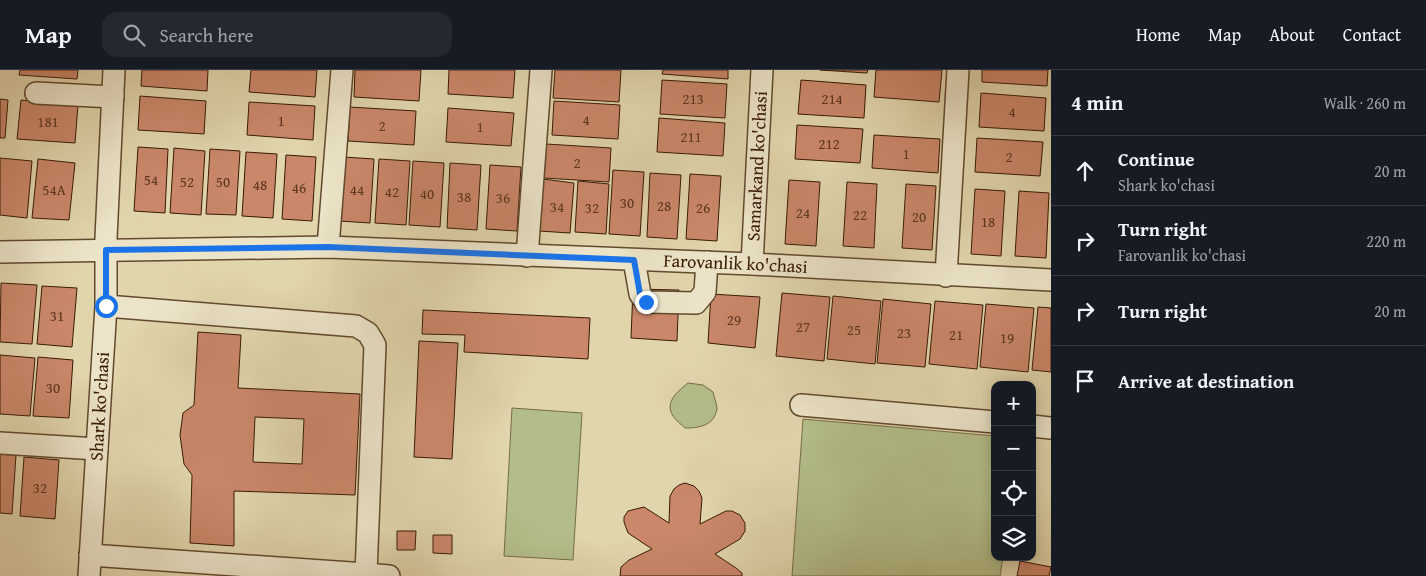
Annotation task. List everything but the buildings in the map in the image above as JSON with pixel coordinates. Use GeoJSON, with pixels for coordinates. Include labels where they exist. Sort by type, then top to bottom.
{"type":"FeatureCollection","features":[{"type":"Feature","properties":{"kind":"street","name":"Shark ko'chasi"},"geometry":{"type":"LineString","coordinates":[[90,566],[106,306],[106,244],[114,70]]}},
{"type":"Feature","properties":{"kind":"street"},"geometry":{"type":"LineString","coordinates":[[328,247],[342,70]]}},
{"type":"Feature","properties":{"kind":"street"},"geometry":{"type":"LineString","coordinates":[[527,256],[541,70]]}},
{"type":"Feature","properties":{"kind":"street","name":"Samarkand ko'chasi"},"geometry":{"type":"LineString","coordinates":[[752,264],[762,70]]}},
{"type":"Feature","properties":{"kind":"street"},"geometry":{"type":"LineString","coordinates":[[946,276],[958,70]]}},
{"type":"Feature","properties":{"kind":"street"},"geometry":{"type":"LineString","coordinates":[[36,93],[113,97]]}},
{"type":"Feature","properties":{"kind":"street","name":"Farovanlik ko'chasi"},"geometry":{"type":"LineString","coordinates":[[0,252],[106,244],[328,247],[752,264],[946,276],[1051,280]]}},
{"type":"Feature","properties":{"kind":"street"},"geometry":{"type":"LineString","coordinates":[[634,260],[640,294],[646,302],[696,303],[705,292],[708,262]]}},
{"type":"Feature","properties":{"kind":"street"},"geometry":{"type":"LineString","coordinates":[[106,306],[356,326],[368,334],[375,345],[366,574]]}},
{"type":"Feature","properties":{"kind":"street"},"geometry":{"type":"LineString","coordinates":[[801,405],[991,422]]}},
{"type":"Feature","properties":{"kind":"street"},"geometry":{"type":"LineString","coordinates":[[1036,426],[1051,428]]}},
{"type":"Feature","properties":{"kind":"street"},"geometry":{"type":"LineString","coordinates":[[0,443],[97,449]]}},
{"type":"Feature","properties":{"kind":"street"},"geometry":{"type":"LineString","coordinates":[[90,566],[389,576]]}},
{"type":"Feature","properties":{"kind":"green space"},"geometry":{"type":"Polygon","coordinates":[[[688,383],[703,385],[713,392],[717,409],[713,419],[705,425],[685,428],[673,416],[670,406],[673,397],[688,383]]]}},
{"type":"Feature","properties":{"kind":"green space"},"geometry":{"type":"Polygon","coordinates":[[[512,408],[582,413],[573,560],[504,556],[512,408]]]}},
{"type":"Feature","properties":{"kind":"green space"},"geometry":{"type":"Polygon","coordinates":[[[803,419],[991,436],[991,561],[1002,561],[1000,576],[792,576],[803,419]]]}},
{"type":"Feature","properties":{"kind":"route"},"geometry":{"type":"LineString","coordinates":[[106,306],[106,250],[328,247],[634,260],[640,294],[646,302]]}}]}
